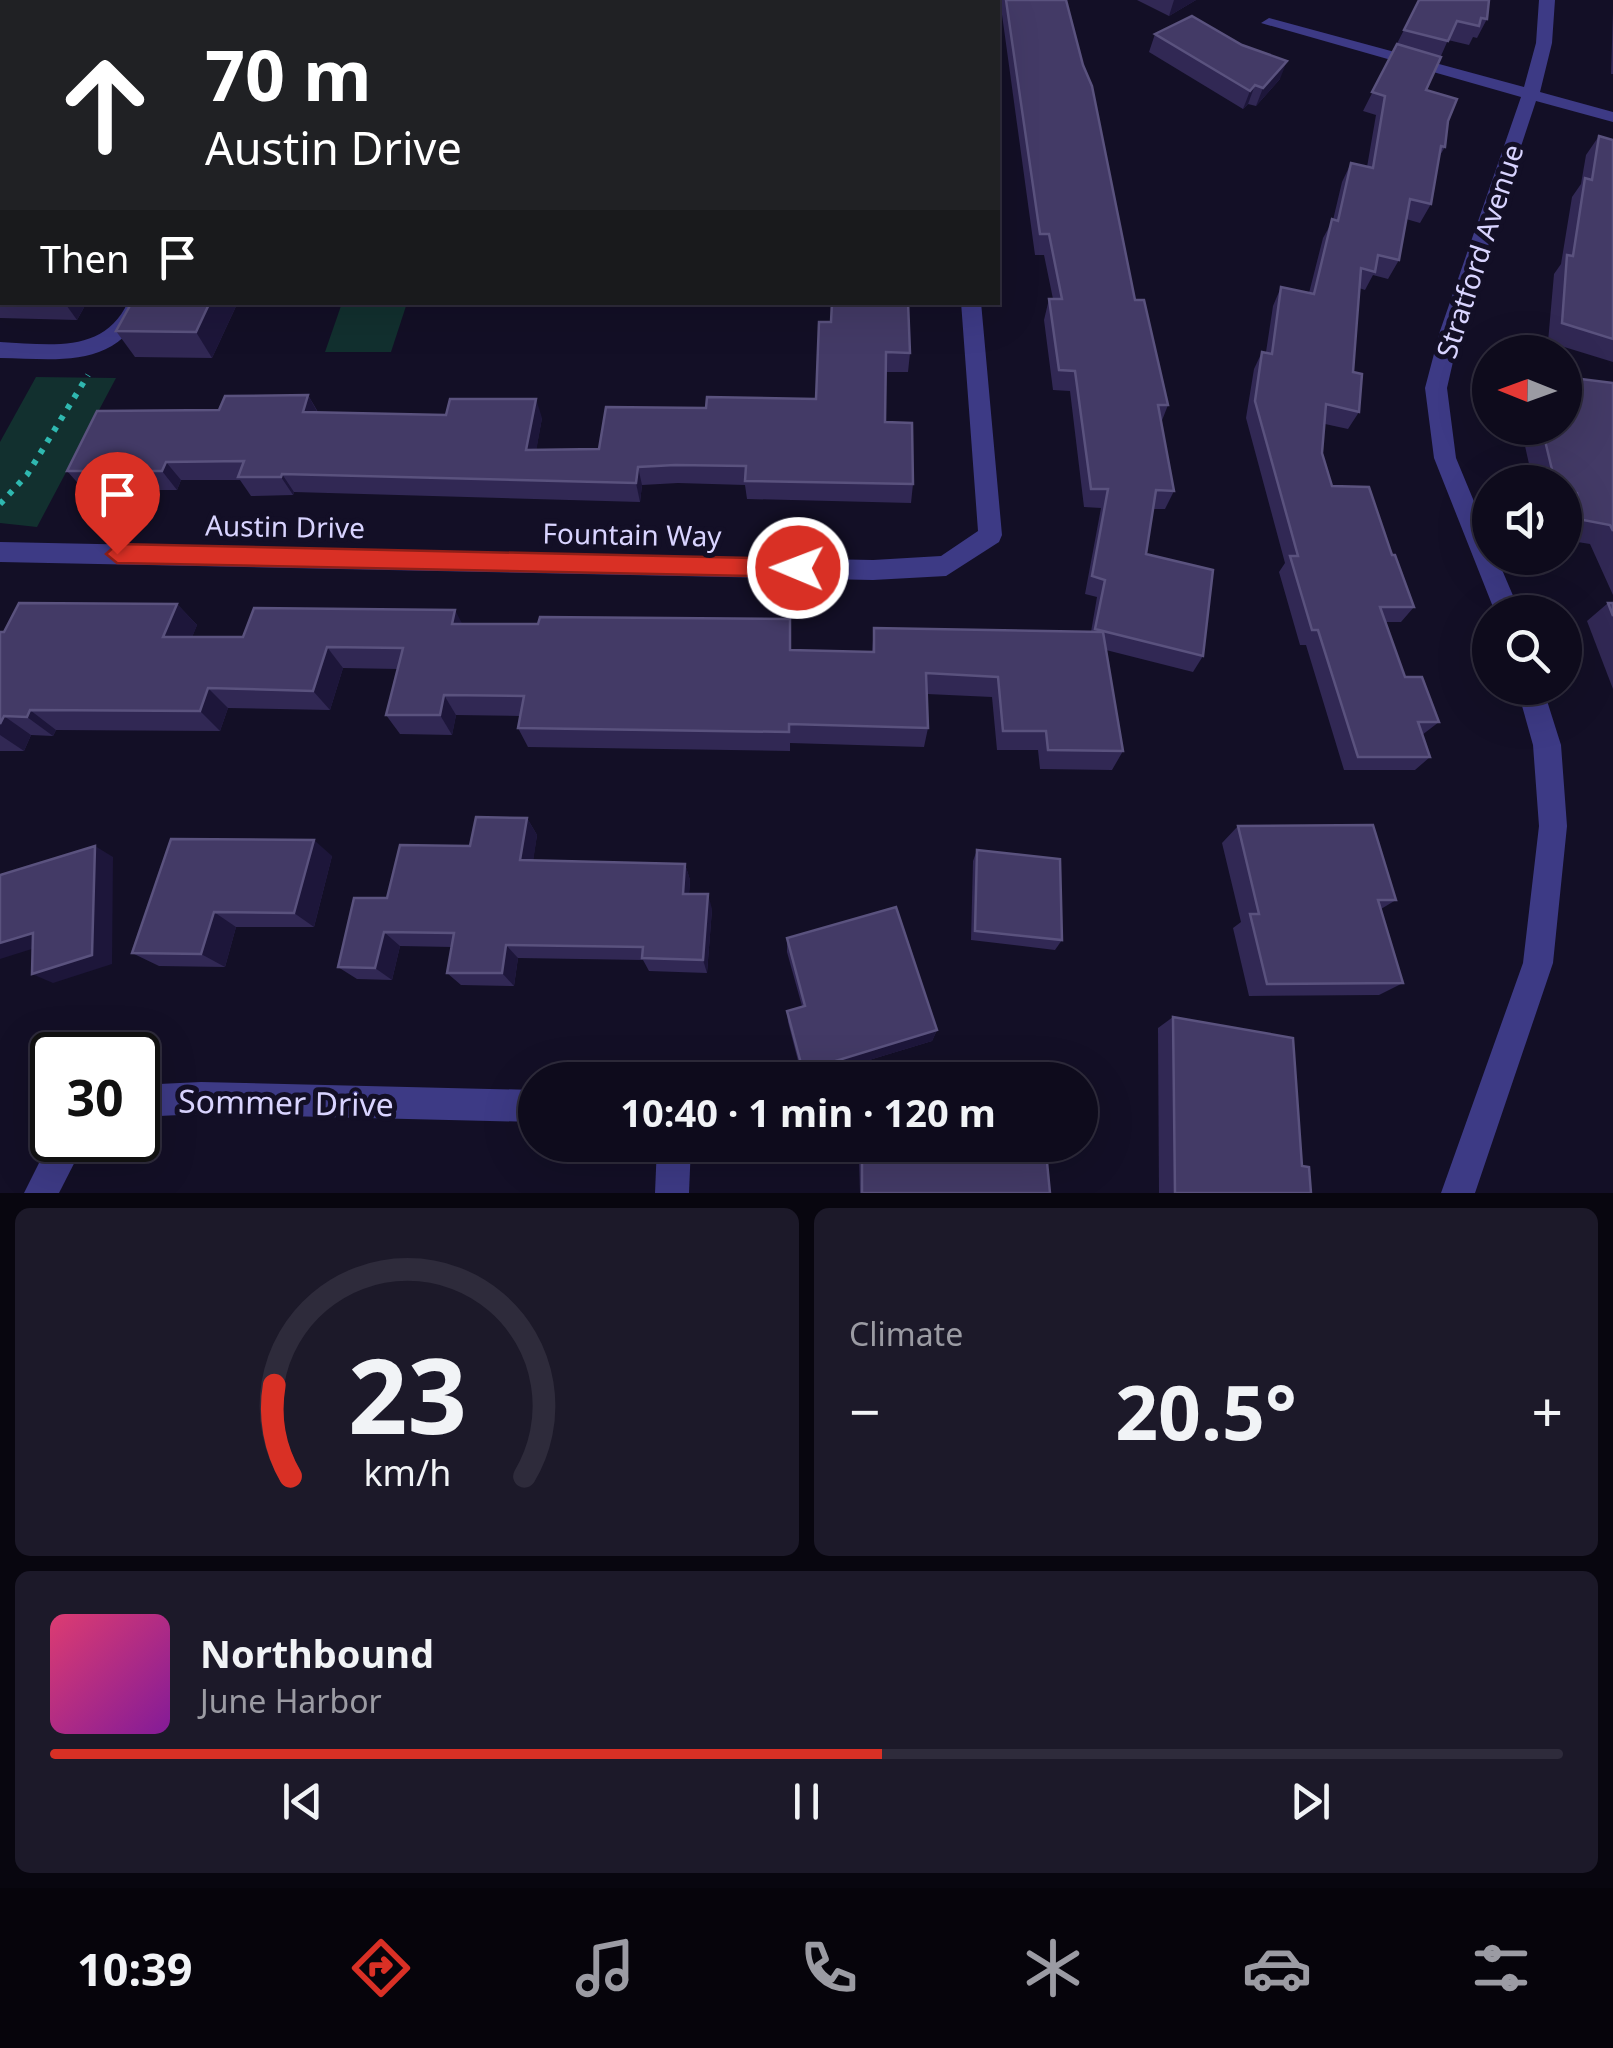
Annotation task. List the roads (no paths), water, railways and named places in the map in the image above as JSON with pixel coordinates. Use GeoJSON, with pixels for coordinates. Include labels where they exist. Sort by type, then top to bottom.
{"type":"FeatureCollection","features":[{"type":"Feature","properties":{"kind":"street","name":"Stratford Avenue"},"geometry":{"type":"LineString","coordinates":[[1500,595],[1444,458],[1436,388],[1450,332],[1544,42],[1547,0]]}},
{"type":"Feature","properties":{"kind":"street"},"geometry":{"type":"LineString","coordinates":[[1269,23],[1613,117]]}},
{"type":"Feature","properties":{"kind":"street"},"geometry":{"type":"LineString","coordinates":[[0,350],[72,351],[96,346],[122,330],[136,305]]}},
{"type":"Feature","properties":{"kind":"street","name":"Fountain Way"},"geometry":{"type":"LineString","coordinates":[[390,558],[873,570],[946,566],[990,535],[971,305]]}},
{"type":"Feature","properties":{"kind":"street","name":"Austin Drive"},"geometry":{"type":"LineString","coordinates":[[0,552],[390,558]]}},
{"type":"Feature","properties":{"kind":"street"},"geometry":{"type":"LineString","coordinates":[[1458,1193],[1466,1160],[1538,963],[1553,826],[1546,745],[1535,705]]}},
{"type":"Feature","properties":{"kind":"street","name":"Sommer Drive"},"geometry":{"type":"LineString","coordinates":[[160,1100],[518,1106]]}},
{"type":"Feature","properties":{"kind":"street"},"geometry":{"type":"LineString","coordinates":[[41,1193],[57,1162]]}},
{"type":"Feature","properties":{"kind":"street"},"geometry":{"type":"LineString","coordinates":[[672,1193],[673,1162]]}}]}
